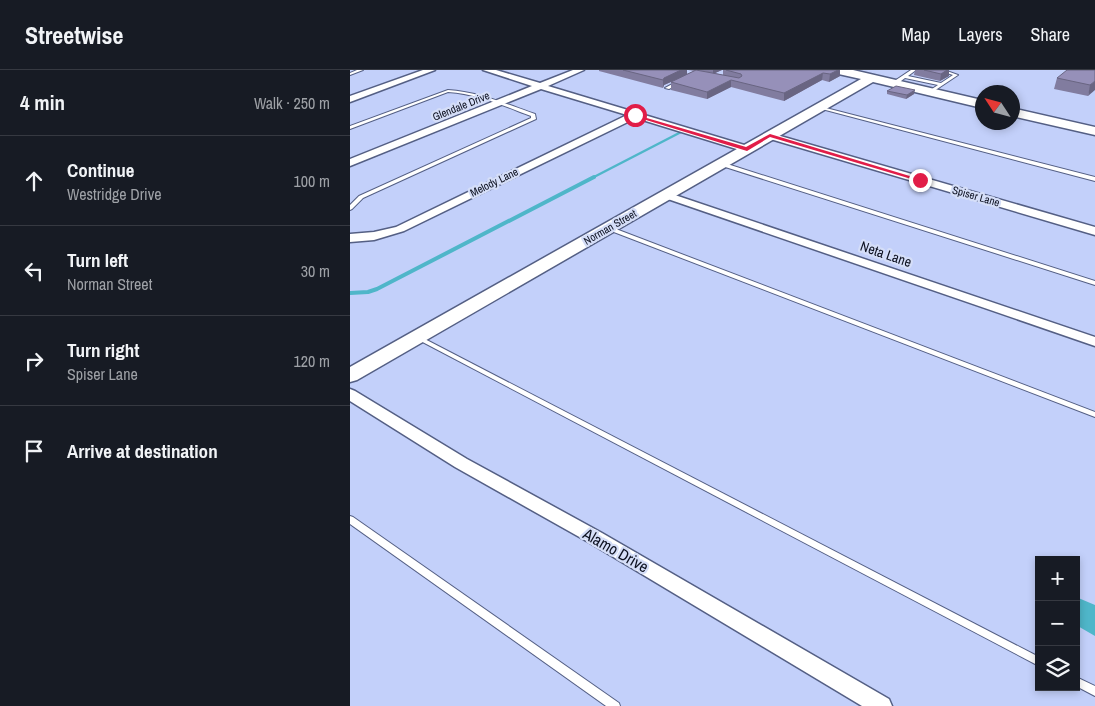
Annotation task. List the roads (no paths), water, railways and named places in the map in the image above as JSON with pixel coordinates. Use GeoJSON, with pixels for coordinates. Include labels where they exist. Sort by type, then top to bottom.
{"type":"FeatureCollection","features":[{"type":"Feature","properties":{"kind":"street"},"geometry":{"type":"LineString","coordinates":[[350,99],[431,70]]}},
{"type":"Feature","properties":{"kind":"street"},"geometry":{"type":"LineString","coordinates":[[487,70],[747,149]]}},
{"type":"Feature","properties":{"kind":"street","name":"Glendale Drive"},"geometry":{"type":"LineString","coordinates":[[350,163],[580,70]]}},
{"type":"Feature","properties":{"kind":"street"},"geometry":{"type":"LineString","coordinates":[[838,70],[871,78],[900,80],[937,89],[975,102]]}},
{"type":"Feature","properties":{"kind":"street","name":"Norman Street"},"geometry":{"type":"LineString","coordinates":[[350,376],[871,78]]}},
{"type":"Feature","properties":{"kind":"street"},"geometry":{"type":"LineString","coordinates":[[1020,114],[1095,131]]}},
{"type":"Feature","properties":{"kind":"street","name":"Melody Lane"},"geometry":{"type":"LineString","coordinates":[[350,238],[374,236],[400,229],[635,115]]}},
{"type":"Feature","properties":{"kind":"street","name":"Spiser Lane"},"geometry":{"type":"LineString","coordinates":[[770,136],[1095,231]]}},
{"type":"Feature","properties":{"kind":"street","name":"Neta Lane"},"geometry":{"type":"LineString","coordinates":[[666,195],[1095,342]]}},
{"type":"Feature","properties":{"kind":"street","name":"Alamo Drive"},"geometry":{"type":"LineString","coordinates":[[350,394],[461,463],[604,543],[881,706]]}},
{"type":"Feature","properties":{"kind":"lane"},"geometry":{"type":"LineString","coordinates":[[350,74],[361,70]]}},
{"type":"Feature","properties":{"kind":"lane"},"geometry":{"type":"LineString","coordinates":[[900,80],[914,70]]}},
{"type":"Feature","properties":{"kind":"lane"},"geometry":{"type":"LineString","coordinates":[[937,89],[956,75],[940,70]]}},
{"type":"Feature","properties":{"kind":"lane"},"geometry":{"type":"LineString","coordinates":[[667,88],[688,78]]}},
{"type":"Feature","properties":{"kind":"lane"},"geometry":{"type":"LineString","coordinates":[[350,128],[448,91],[462,91],[533,115],[534,119],[529,123],[362,198],[350,208]]}},
{"type":"Feature","properties":{"kind":"lane"},"geometry":{"type":"LineString","coordinates":[[820,107],[1095,178]]}},
{"type":"Feature","properties":{"kind":"lane"},"geometry":{"type":"LineString","coordinates":[[721,164],[1095,282]]}},
{"type":"Feature","properties":{"kind":"lane"},"geometry":{"type":"LineString","coordinates":[[608,228],[1095,414]]}},
{"type":"Feature","properties":{"kind":"lane"},"geometry":{"type":"LineString","coordinates":[[417,337],[1035,660]]}},
{"type":"Feature","properties":{"kind":"lane"},"geometry":{"type":"LineString","coordinates":[[350,519],[615,706]]}},
{"type":"Feature","properties":{"kind":"lane"},"geometry":{"type":"LineString","coordinates":[[1080,683],[1095,691]]}},
{"type":"Feature","properties":{"kind":"waterway"},"geometry":{"type":"LineString","coordinates":[[592,178],[685,130]]}},
{"type":"Feature","properties":{"kind":"waterway"},"geometry":{"type":"LineString","coordinates":[[350,293],[368,292],[377,289],[594,177]]}}]}
